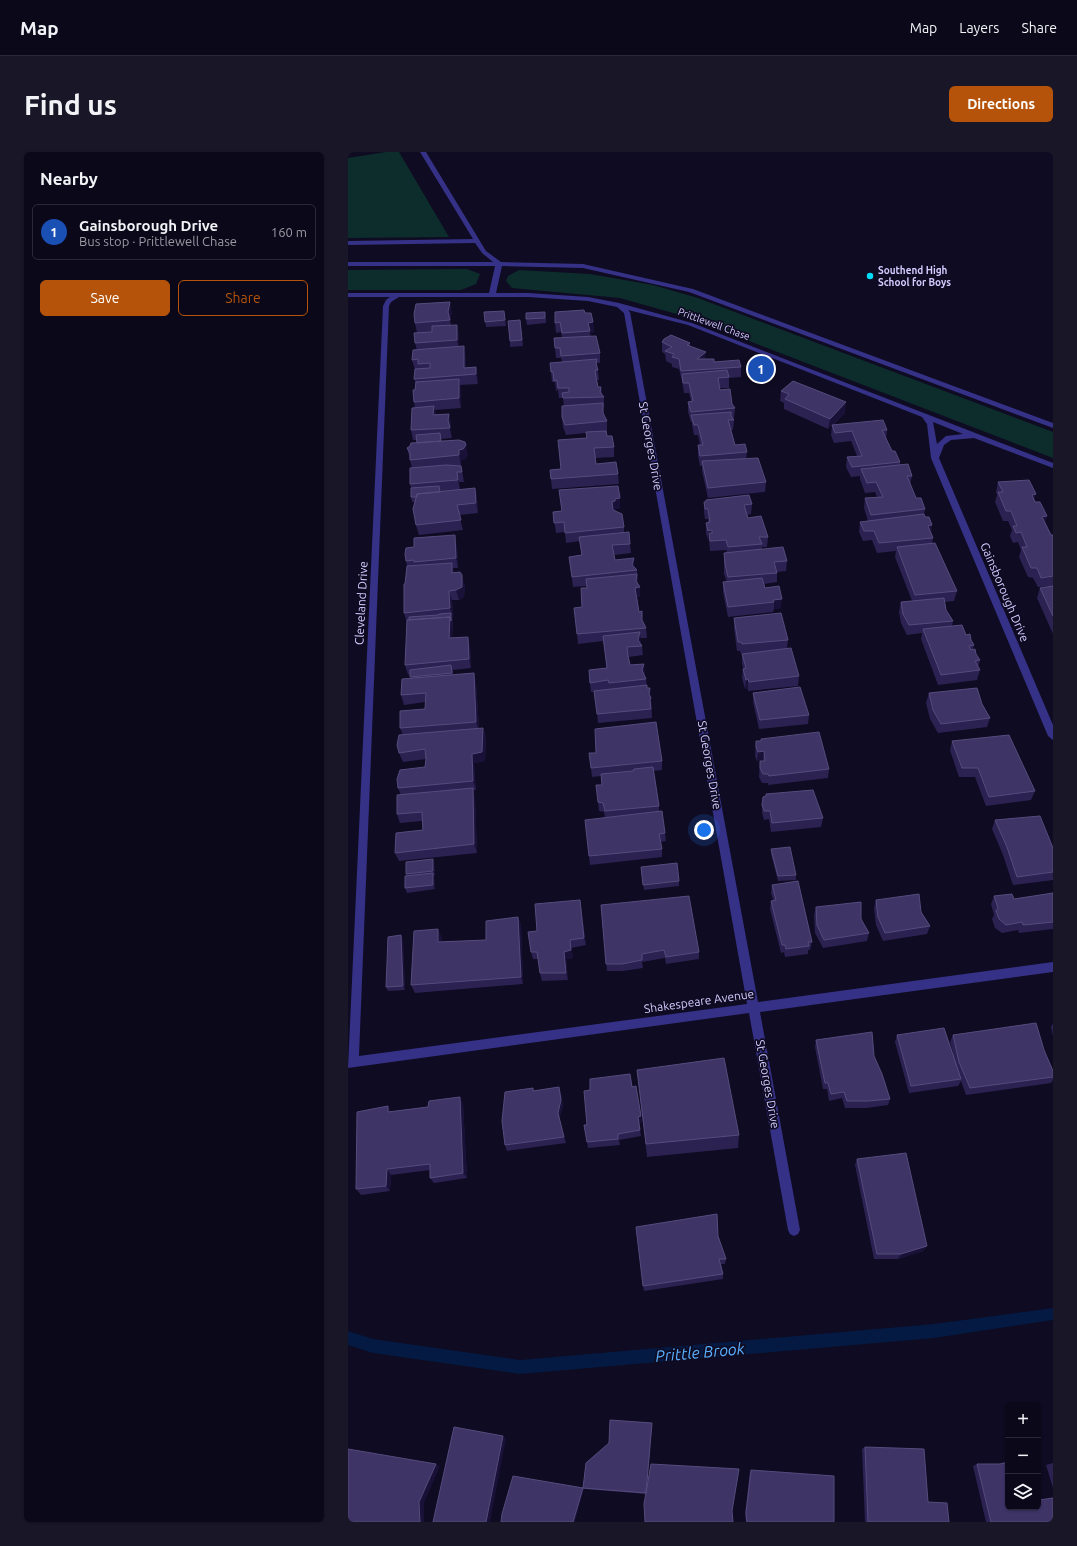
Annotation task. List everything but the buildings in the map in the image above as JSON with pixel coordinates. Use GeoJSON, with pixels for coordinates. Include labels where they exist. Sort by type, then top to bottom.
{"type":"FeatureCollection","features":[{"type":"Feature","properties":{"kind":"street"},"geometry":{"type":"LineString","coordinates":[[423,152],[484,252],[499,264],[492,294]]}},
{"type":"Feature","properties":{"kind":"street"},"geometry":{"type":"LineString","coordinates":[[348,243],[477,240]]}},
{"type":"Feature","properties":{"kind":"street","name":"Prittlewell Chase"},"geometry":{"type":"LineString","coordinates":[[348,264],[499,264],[583,266],[691,290],[1053,426]]}},
{"type":"Feature","properties":{"kind":"street","name":"Prittlewell Chase"},"geometry":{"type":"LineString","coordinates":[[348,295],[492,294],[558,297],[618,305],[690,324],[1053,466]]}},
{"type":"Feature","properties":{"kind":"street","name":"Cleveland Drive"},"geometry":{"type":"LineString","coordinates":[[350,1063],[386,306],[388,301],[398,295]]}},
{"type":"Feature","properties":{"kind":"street","name":"St Georges Drive"},"geometry":{"type":"LineString","coordinates":[[618,305],[627,312],[794,1230]]}},
{"type":"Feature","properties":{"kind":"street","name":"Gainsborough Drive"},"geometry":{"type":"LineString","coordinates":[[923,414],[930,424],[935,458],[1053,736]]}},
{"type":"Feature","properties":{"kind":"street"},"geometry":{"type":"LineString","coordinates":[[935,458],[939,445],[945,439],[956,436],[971,436],[989,440]]}},
{"type":"Feature","properties":{"kind":"street","name":"Shakespeare Avenue"},"geometry":{"type":"LineString","coordinates":[[350,1063],[1053,967]]}},
{"type":"Feature","properties":{"kind":"green space"},"geometry":{"type":"Polygon","coordinates":[[[386,152],[399,152],[449,237],[348,238],[348,158],[386,152]]]}},
{"type":"Feature","properties":{"kind":"green space"},"geometry":{"type":"Polygon","coordinates":[[[467,269],[480,274],[476,284],[461,290],[348,290],[348,270],[467,269]]]}},
{"type":"Feature","properties":{"kind":"green space"},"geometry":{"type":"Polygon","coordinates":[[[519,270],[590,274],[653,285],[698,298],[1053,432],[1053,458],[687,317],[620,298],[512,288],[506,281],[508,276],[519,270]]]}},
{"type":"Feature","properties":{"kind":"waterway","name":"Prittle Brook"},"geometry":{"type":"LineString","coordinates":[[348,1338],[373,1346],[520,1367],[934,1331],[1053,1314]]}},
{"type":"Feature","properties":{"kind":"place","name":"Southend High School for Boys"},"geometry":{"type":"Point","coordinates":[870,276]}},
{"type":"Feature","properties":{"kind":"place","name":"Gainsborough Drive"},"geometry":{"type":"Point","coordinates":[761,369]}}]}
